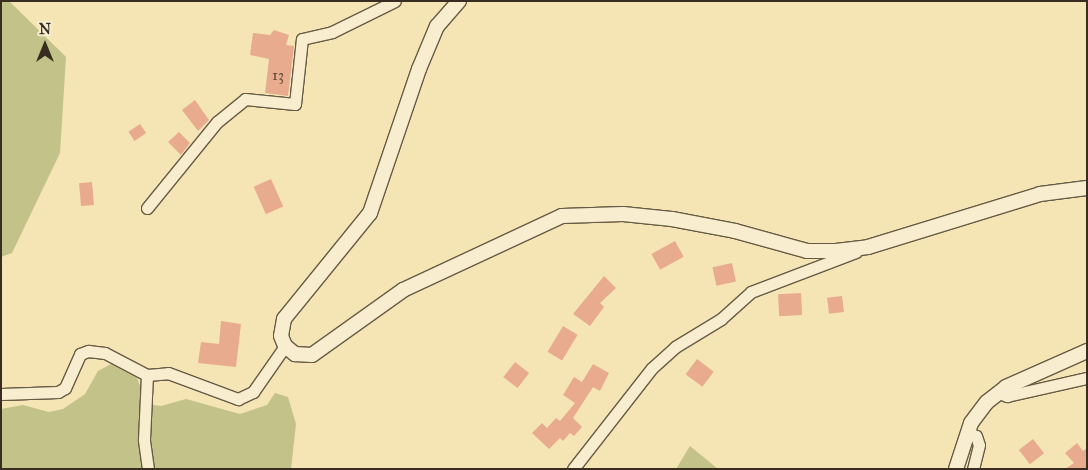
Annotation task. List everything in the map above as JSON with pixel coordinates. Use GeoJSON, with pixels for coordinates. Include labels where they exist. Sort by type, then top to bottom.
{"type":"FeatureCollection","features":[{"type":"Feature","properties":{"kind":"street"},"geometry":{"type":"LineString","coordinates":[[147,208],[217,122],[245,99],[295,104],[302,39],[332,32],[395,1]]}},
{"type":"Feature","properties":{"kind":"street"},"geometry":{"type":"LineString","coordinates":[[459,1],[437,26],[419,69],[370,213],[284,319],[281,336],[285,346],[301,356],[312,354],[403,290],[562,216],[623,214],[672,219],[807,251],[868,247]]}},
{"type":"Feature","properties":{"kind":"street"},"geometry":{"type":"LineString","coordinates":[[573,469],[652,368],[675,347],[721,319],[751,292],[868,247],[1040,194],[1087,188]]}},
{"type":"Feature","properties":{"kind":"street"},"geometry":{"type":"LineString","coordinates":[[1,394],[58,392],[65,388],[80,354],[88,351],[105,353],[147,375],[168,373],[238,399],[253,392],[285,346]]}},
{"type":"Feature","properties":{"kind":"street"},"geometry":{"type":"LineString","coordinates":[[956,469],[967,433],[978,413],[1000,393],[1087,351]]}},
{"type":"Feature","properties":{"kind":"street"},"geometry":{"type":"LineString","coordinates":[[147,375],[144,439],[148,469]]}},
{"type":"Feature","properties":{"kind":"street"},"geometry":{"type":"LineString","coordinates":[[1000,393],[1007,396],[1087,378]]}},
{"type":"Feature","properties":{"kind":"street"},"geometry":{"type":"LineString","coordinates":[[967,433],[976,436],[979,445],[973,469]]}},
{"type":"Feature","properties":{"kind":"green space"},"geometry":{"type":"Polygon","coordinates":[[[1,1],[9,1],[66,57],[60,153],[12,253],[1,257],[1,1]]]}},
{"type":"Feature","properties":{"kind":"green space"},"geometry":{"type":"Polygon","coordinates":[[[111,364],[137,378],[147,404],[161,406],[186,399],[240,414],[267,405],[275,393],[288,397],[296,424],[291,469],[1,469],[1,409],[23,405],[49,412],[63,409],[85,394],[98,371],[111,364]]]}},
{"type":"Feature","properties":{"kind":"green space"},"geometry":{"type":"Polygon","coordinates":[[[690,446],[718,469],[676,469],[690,446]]]}},
{"type":"Feature","properties":{"kind":"building"},"geometry":{"type":"Polygon","coordinates":[[[274,30],[289,35],[286,45],[294,46],[288,96],[265,93],[269,59],[250,55],[253,33],[270,35],[274,30]]]}},
{"type":"Feature","properties":{"kind":"building"},"geometry":{"type":"Polygon","coordinates":[[[195,100],[209,120],[198,131],[182,110],[195,100]]]}},
{"type":"Feature","properties":{"kind":"building"},"geometry":{"type":"Polygon","coordinates":[[[140,124],[146,133],[135,141],[128,132],[140,124]]]}},
{"type":"Feature","properties":{"kind":"building"},"geometry":{"type":"Polygon","coordinates":[[[179,132],[190,143],[181,155],[168,142],[179,132]]]}},
{"type":"Feature","properties":{"kind":"building"},"geometry":{"type":"Polygon","coordinates":[[[271,179],[283,206],[266,214],[254,187],[271,179]]]}},
{"type":"Feature","properties":{"kind":"building"},"geometry":{"type":"Polygon","coordinates":[[[92,182],[94,205],[81,206],[79,183],[92,182]]]}},
{"type":"Feature","properties":{"kind":"building"},"geometry":{"type":"Polygon","coordinates":[[[675,241],[684,257],[660,270],[651,254],[675,241]]]}},
{"type":"Feature","properties":{"kind":"building"},"geometry":{"type":"Polygon","coordinates":[[[732,263],[736,282],[716,286],[712,267],[732,263]]]}},
{"type":"Feature","properties":{"kind":"building"},"geometry":{"type":"Polygon","coordinates":[[[604,276],[616,288],[600,303],[604,307],[590,326],[573,314],[604,276]]]}},
{"type":"Feature","properties":{"kind":"building"},"geometry":{"type":"Polygon","coordinates":[[[801,293],[802,315],[779,316],[778,294],[801,293]]]}},
{"type":"Feature","properties":{"kind":"building"},"geometry":{"type":"Polygon","coordinates":[[[842,296],[844,312],[829,314],[827,298],[842,296]]]}},
{"type":"Feature","properties":{"kind":"building"},"geometry":{"type":"Polygon","coordinates":[[[221,321],[241,324],[236,367],[198,363],[201,342],[219,344],[221,321]]]}},
{"type":"Feature","properties":{"kind":"building"},"geometry":{"type":"Polygon","coordinates":[[[563,326],[578,335],[562,360],[548,352],[563,326]]]}},
{"type":"Feature","properties":{"kind":"building"},"geometry":{"type":"Polygon","coordinates":[[[697,359],[714,372],[702,387],[686,374],[697,359]]]}},
{"type":"Feature","properties":{"kind":"building"},"geometry":{"type":"Polygon","coordinates":[[[515,362],[529,373],[517,388],[503,377],[515,362]]]}},
{"type":"Feature","properties":{"kind":"building"},"geometry":{"type":"Polygon","coordinates":[[[593,364],[609,373],[600,391],[593,387],[573,418],[582,427],[574,436],[570,433],[563,441],[560,438],[549,449],[532,433],[542,423],[547,428],[556,418],[560,421],[575,403],[563,395],[574,377],[582,382],[593,364]]]}},
{"type":"Feature","properties":{"kind":"building"},"geometry":{"type":"Polygon","coordinates":[[[1033,439],[1044,453],[1030,464],[1019,450],[1033,439]]]}},
{"type":"Feature","properties":{"kind":"building"},"geometry":{"type":"Polygon","coordinates":[[[1077,443],[1083,451],[1087,448],[1087,469],[1065,469],[1074,463],[1065,453],[1077,443]]]}}]}
